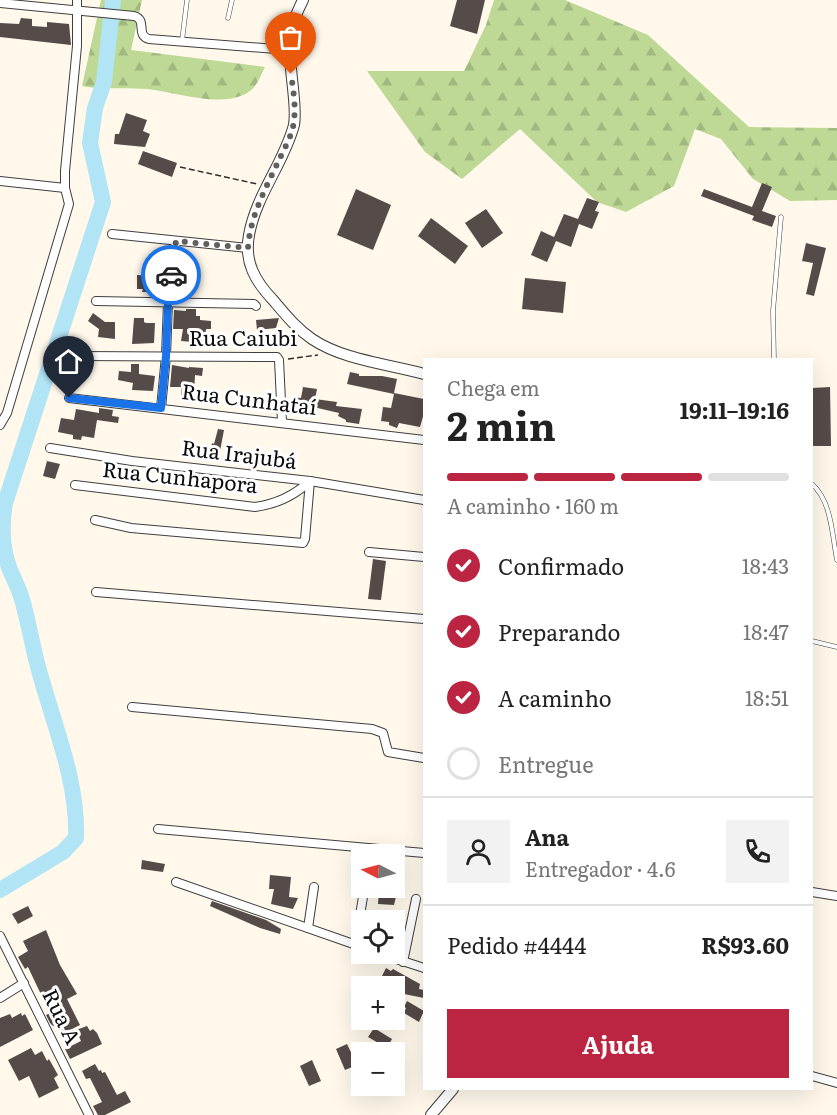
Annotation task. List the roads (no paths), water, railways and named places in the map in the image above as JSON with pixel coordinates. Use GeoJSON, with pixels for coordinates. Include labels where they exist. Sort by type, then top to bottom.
{"type":"FeatureCollection","features":[{"type":"Feature","properties":{"kind":"street"},"geometry":{"type":"LineString","coordinates":[[0,425],[7,413],[69,204],[65,188],[79,10],[77,0]]}},
{"type":"Feature","properties":{"kind":"street"},"geometry":{"type":"LineString","coordinates":[[303,0],[291,28],[289,50],[295,106],[294,122],[290,139],[254,215],[249,234],[249,264],[261,287],[293,324],[313,339],[333,350],[423,374]]}},
{"type":"Feature","properties":{"kind":"street"},"geometry":{"type":"LineString","coordinates":[[0,3],[134,16],[142,21],[141,34],[144,38],[289,50]]}},
{"type":"Feature","properties":{"kind":"street"},"geometry":{"type":"LineString","coordinates":[[0,181],[65,188]]}},
{"type":"Feature","properties":{"kind":"street"},"geometry":{"type":"LineString","coordinates":[[112,234],[248,248]]}},
{"type":"Feature","properties":{"kind":"street"},"geometry":{"type":"LineString","coordinates":[[161,408],[168,302],[176,241]]}},
{"type":"Feature","properties":{"kind":"street"},"geometry":{"type":"LineString","coordinates":[[96,301],[254,304],[256,306]]}},
{"type":"Feature","properties":{"kind":"street","name":"Rua Caiubi"},"geometry":{"type":"LineString","coordinates":[[78,356],[277,357],[282,422]]}},
{"type":"Feature","properties":{"kind":"street","name":"Rua Cunhataí"},"geometry":{"type":"LineString","coordinates":[[69,398],[423,440]]}},
{"type":"Feature","properties":{"kind":"street","name":"Rua Irajubá"},"geometry":{"type":"LineString","coordinates":[[50,448],[132,461],[310,481],[423,500]]}},
{"type":"Feature","properties":{"kind":"street"},"geometry":{"type":"LineString","coordinates":[[95,520],[131,528],[303,543],[310,481]]}},
{"type":"Feature","properties":{"kind":"street","name":"Rua Cunhapora"},"geometry":{"type":"LineString","coordinates":[[75,485],[255,507],[296,494],[310,481]]}},
{"type":"Feature","properties":{"kind":"street"},"geometry":{"type":"LineString","coordinates":[[369,552],[423,558]]}},
{"type":"Feature","properties":{"kind":"street"},"geometry":{"type":"LineString","coordinates":[[96,592],[423,620]]}},
{"type":"Feature","properties":{"kind":"street"},"geometry":{"type":"LineString","coordinates":[[132,707],[372,729],[383,733],[388,752],[423,758]]}},
{"type":"Feature","properties":{"kind":"street"},"geometry":{"type":"LineString","coordinates":[[158,829],[423,853]]}},
{"type":"Feature","properties":{"kind":"street"},"geometry":{"type":"LineString","coordinates":[[176,882],[351,943]]}},
{"type":"Feature","properties":{"kind":"street"},"geometry":{"type":"LineString","coordinates":[[308,928],[314,887]]}},
{"type":"Feature","properties":{"kind":"street"},"geometry":{"type":"LineString","coordinates":[[813,892],[837,896]]}},
{"type":"Feature","properties":{"kind":"street"},"geometry":{"type":"LineString","coordinates":[[405,952],[416,899]]}},
{"type":"Feature","properties":{"kind":"street","name":"Rua A"},"geometry":{"type":"LineString","coordinates":[[0,936],[89,1115]]}},
{"type":"Feature","properties":{"kind":"street"},"geometry":{"type":"LineString","coordinates":[[405,963],[423,968]]}},
{"type":"Feature","properties":{"kind":"street"},"geometry":{"type":"LineString","coordinates":[[0,998],[24,983]]}},
{"type":"Feature","properties":{"kind":"street"},"geometry":{"type":"LineString","coordinates":[[813,1076],[837,1083]]}},
{"type":"Feature","properties":{"kind":"street"},"geometry":{"type":"LineString","coordinates":[[431,1115],[452,1090]]}},
{"type":"Feature","properties":{"kind":"lane"},"geometry":{"type":"LineString","coordinates":[[182,41],[187,0]]}},
{"type":"Feature","properties":{"kind":"lane"},"geometry":{"type":"LineString","coordinates":[[228,18],[232,0]]}},
{"type":"Feature","properties":{"kind":"lane"},"geometry":{"type":"LineString","coordinates":[[774,358],[773,311],[781,217]]}},
{"type":"Feature","properties":{"kind":"lane"},"geometry":{"type":"LineString","coordinates":[[813,485],[823,496],[837,560]]}},
{"type":"Feature","properties":{"kind":"lane"},"geometry":{"type":"LineString","coordinates":[[813,641],[837,647]]}},
{"type":"Feature","properties":{"kind":"lane"},"geometry":{"type":"LineString","coordinates":[[831,646],[837,653]]}},
{"type":"Feature","properties":{"kind":"waterway"},"geometry":{"type":"LineString","coordinates":[[0,890],[63,852],[76,838],[76,817],[69,776],[22,599],[7,561],[2,528],[5,503],[103,202],[90,143],[95,108],[104,82],[113,0]]}}]}
